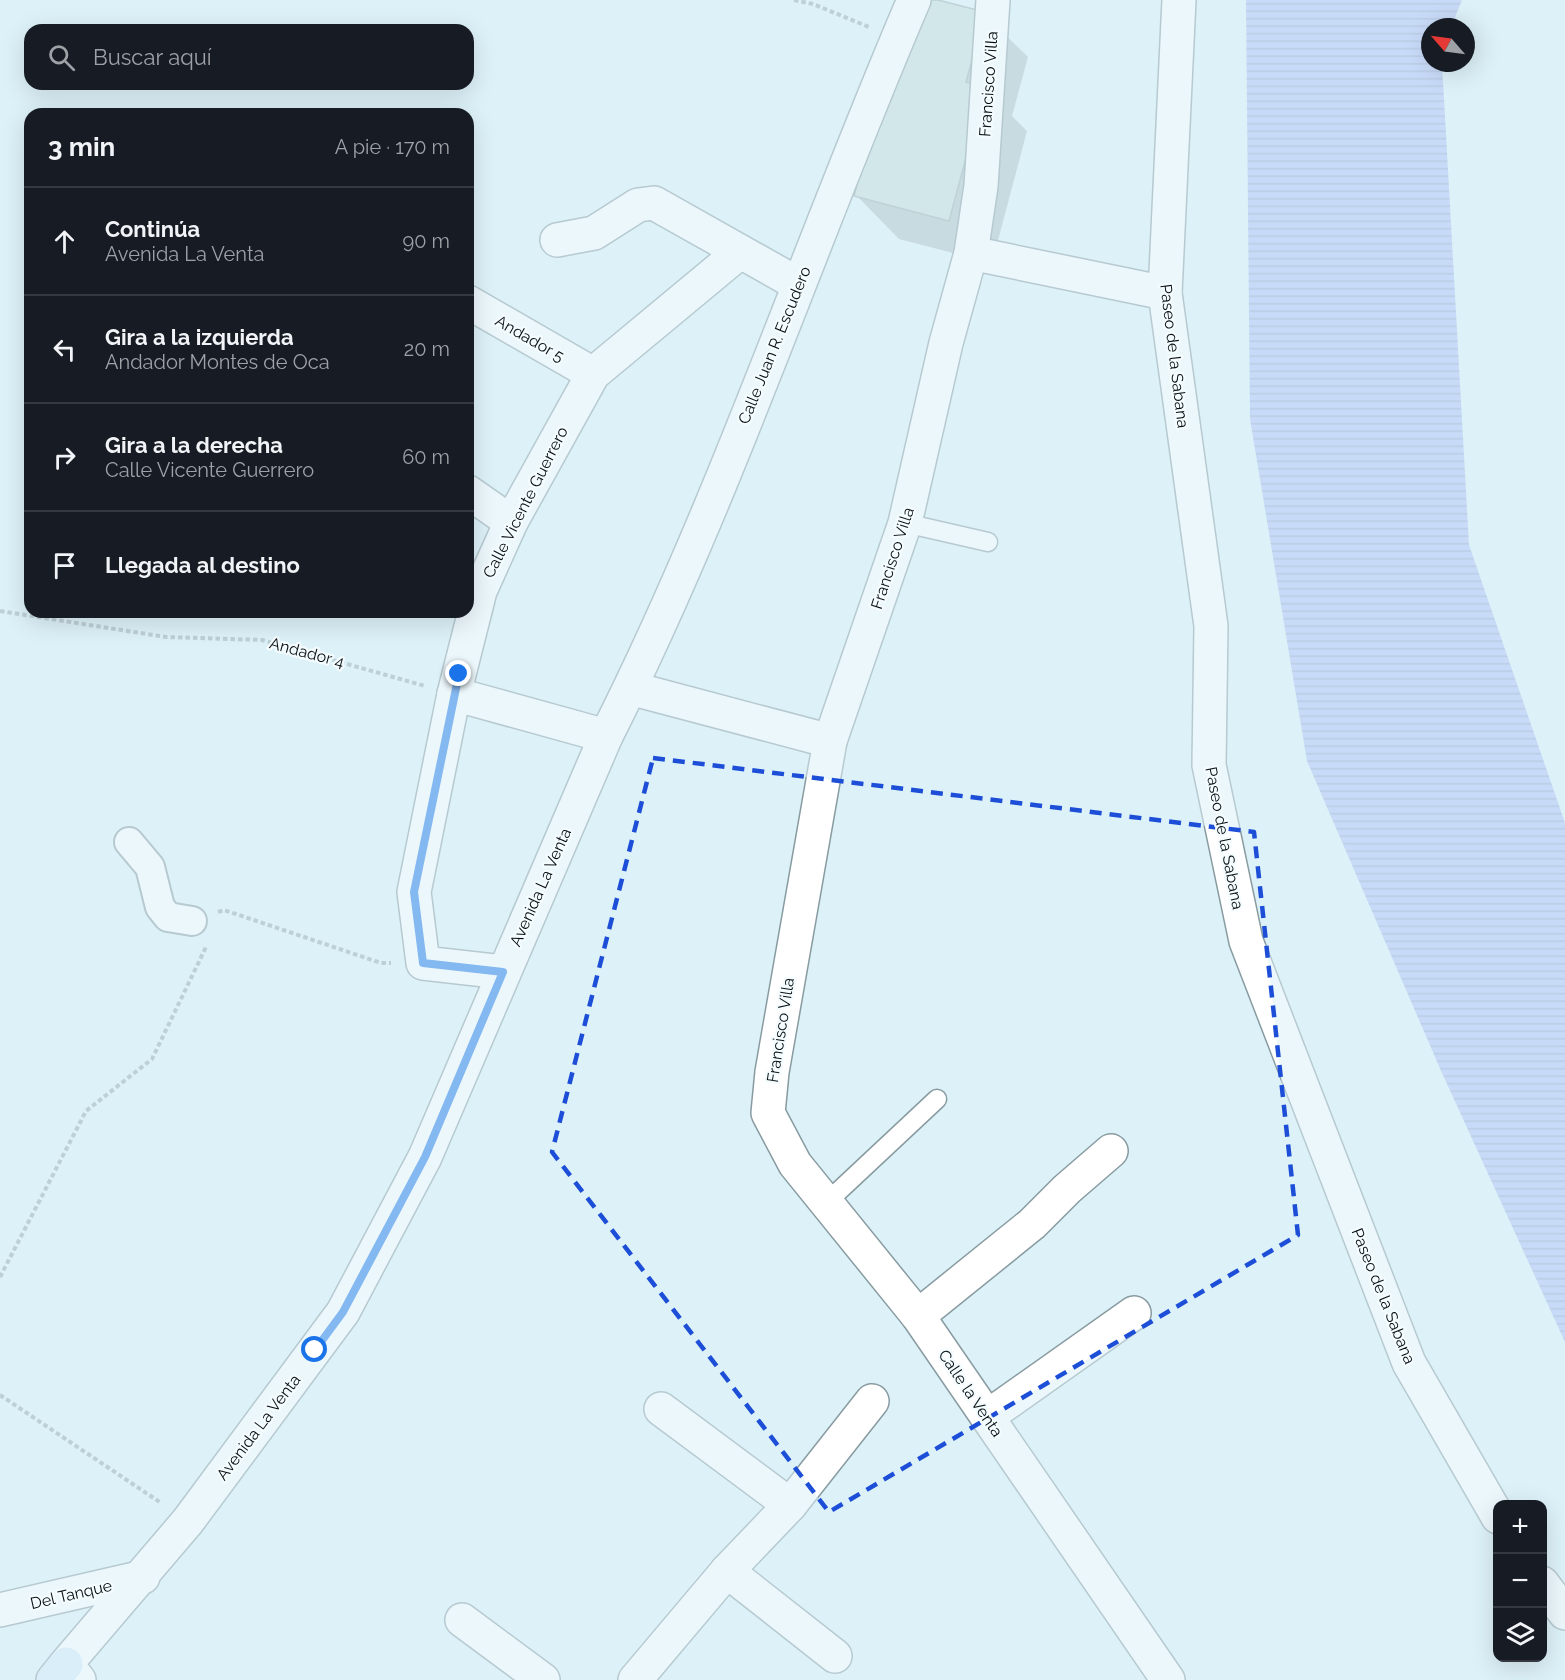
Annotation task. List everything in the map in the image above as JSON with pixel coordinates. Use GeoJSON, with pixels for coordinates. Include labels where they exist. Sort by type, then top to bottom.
{"type":"FeatureCollection","features":[{"type":"Feature","properties":{"kind":"street","name":"Calle Juan R. Escudero"},"geometry":{"type":"LineString","coordinates":[[630,688],[708,512],[914,0]]}},
{"type":"Feature","properties":{"kind":"street","name":"Francisco Villa"},"geometry":{"type":"LineString","coordinates":[[768,1113],[772,1072],[830,741],[905,524],[946,344],[971,253],[981,186],[993,0]]}},
{"type":"Feature","properties":{"kind":"street","name":"Paseo de la Sabana"},"geometry":{"type":"LineString","coordinates":[[1179,0],[1165,293],[1211,626],[1209,765],[1246,941],[1409,1363],[1493,1510]]}},
{"type":"Feature","properties":{"kind":"street"},"geometry":{"type":"LineString","coordinates":[[557,240],[578,238],[594,233],[638,204],[654,203],[798,284]]}},
{"type":"Feature","properties":{"kind":"street"},"geometry":{"type":"LineString","coordinates":[[971,253],[1165,293]]}},
{"type":"Feature","properties":{"kind":"street","name":"Calle Vicente Guerrero"},"geometry":{"type":"LineString","coordinates":[[474,615],[480,591],[511,522],[593,374],[752,258]]}},
{"type":"Feature","properties":{"kind":"street","name":"Andador 5"},"geometry":{"type":"LineString","coordinates":[[474,305],[593,374]]}},
{"type":"Feature","properties":{"kind":"street"},"geometry":{"type":"LineString","coordinates":[[474,496],[511,522]]}},
{"type":"Feature","properties":{"kind":"street","name":"Calle Vicente Guerrero"},"geometry":{"type":"LineString","coordinates":[[423,963],[414,892],[454,694],[473,618]]}},
{"type":"Feature","properties":{"kind":"street"},"geometry":{"type":"LineString","coordinates":[[630,688],[830,741]]}},
{"type":"Feature","properties":{"kind":"street","name":"Avenida La Venta"},"geometry":{"type":"LineString","coordinates":[[66,1675],[188,1521],[343,1312],[425,1157],[606,736],[630,688]]}},
{"type":"Feature","properties":{"kind":"street"},"geometry":{"type":"LineString","coordinates":[[454,694],[606,736]]}},
{"type":"Feature","properties":{"kind":"street"},"geometry":{"type":"LineString","coordinates":[[129,842],[150,867],[160,907],[168,917],[206,928]]}},
{"type":"Feature","properties":{"kind":"street"},"geometry":{"type":"LineString","coordinates":[[423,963],[503,972]]}},
{"type":"Feature","properties":{"kind":"street","name":"Calle la Venta"},"geometry":{"type":"LineString","coordinates":[[768,1113],[795,1164],[918,1316],[1167,1680]]}},
{"type":"Feature","properties":{"kind":"street"},"geometry":{"type":"LineString","coordinates":[[918,1316],[1032,1224],[1067,1189],[1111,1151]]}},
{"type":"Feature","properties":{"kind":"street"},"geometry":{"type":"LineString","coordinates":[[987,1417],[1134,1313]]}},
{"type":"Feature","properties":{"kind":"street"},"geometry":{"type":"LineString","coordinates":[[635,1680],[727,1571],[790,1505],[872,1401]]}},
{"type":"Feature","properties":{"kind":"street"},"geometry":{"type":"LineString","coordinates":[[661,1409],[790,1505]]}},
{"type":"Feature","properties":{"kind":"street"},"geometry":{"type":"LineString","coordinates":[[727,1571],[835,1656]]}},
{"type":"Feature","properties":{"kind":"street","name":"Del Tanque"},"geometry":{"type":"LineString","coordinates":[[0,1610],[143,1577]]}},
{"type":"Feature","properties":{"kind":"street"},"geometry":{"type":"LineString","coordinates":[[1547,1590],[1565,1613]]}},
{"type":"Feature","properties":{"kind":"street"},"geometry":{"type":"LineString","coordinates":[[462,1620],[543,1680]]}},
{"type":"Feature","properties":{"kind":"lane"},"geometry":{"type":"LineString","coordinates":[[905,524],[988,542]]}},
{"type":"Feature","properties":{"kind":"lane"},"geometry":{"type":"LineString","coordinates":[[827,1202],[937,1099]]}},
{"type":"Feature","properties":{"kind":"path"},"geometry":{"type":"LineString","coordinates":[[794,0],[813,4],[897,38]]}},
{"type":"Feature","properties":{"kind":"path","name":"Andador 4"},"geometry":{"type":"LineString","coordinates":[[0,611],[24,615]]}},
{"type":"Feature","properties":{"kind":"path","name":"Andador 4"},"geometry":{"type":"LineString","coordinates":[[45,618],[166,637],[262,640],[454,694]]}},
{"type":"Feature","properties":{"kind":"path"},"geometry":{"type":"LineString","coordinates":[[224,910],[381,963],[423,963]]}},
{"type":"Feature","properties":{"kind":"path"},"geometry":{"type":"LineString","coordinates":[[0,1277],[86,1111],[152,1059],[206,928],[224,910]]}},
{"type":"Feature","properties":{"kind":"path"},"geometry":{"type":"LineString","coordinates":[[206,928],[224,910]]}},
{"type":"Feature","properties":{"kind":"path"},"geometry":{"type":"LineString","coordinates":[[0,1395],[188,1521]]}},
{"type":"Feature","properties":{"kind":"highlighted area"},"geometry":{"type":"Polygon","coordinates":[[[653,758],[1254,832],[1298,1235],[829,1512],[552,1152],[653,758]]]}},
{"type":"Feature","properties":{"kind":"water"},"geometry":{"type":"Polygon","coordinates":[[[1246,0],[1462,0],[1455,18],[1421,18],[1421,72],[1443,72],[1469,545],[1565,823],[1565,1342],[1442,1073],[1307,761],[1250,419],[1246,0]]]}},
{"type":"Feature","properties":{"kind":"building"},"geometry":{"type":"Polygon","coordinates":[[[918,0],[938,0],[985,12],[966,82],[985,87],[949,221],[854,196],[881,95],[892,98],[918,0]]]}},
{"type":"Feature","properties":{"kind":"route"},"geometry":{"type":"LineString","coordinates":[[315,1350],[343,1312],[425,1157],[503,972],[423,963],[414,892],[459,674]]}}]}
